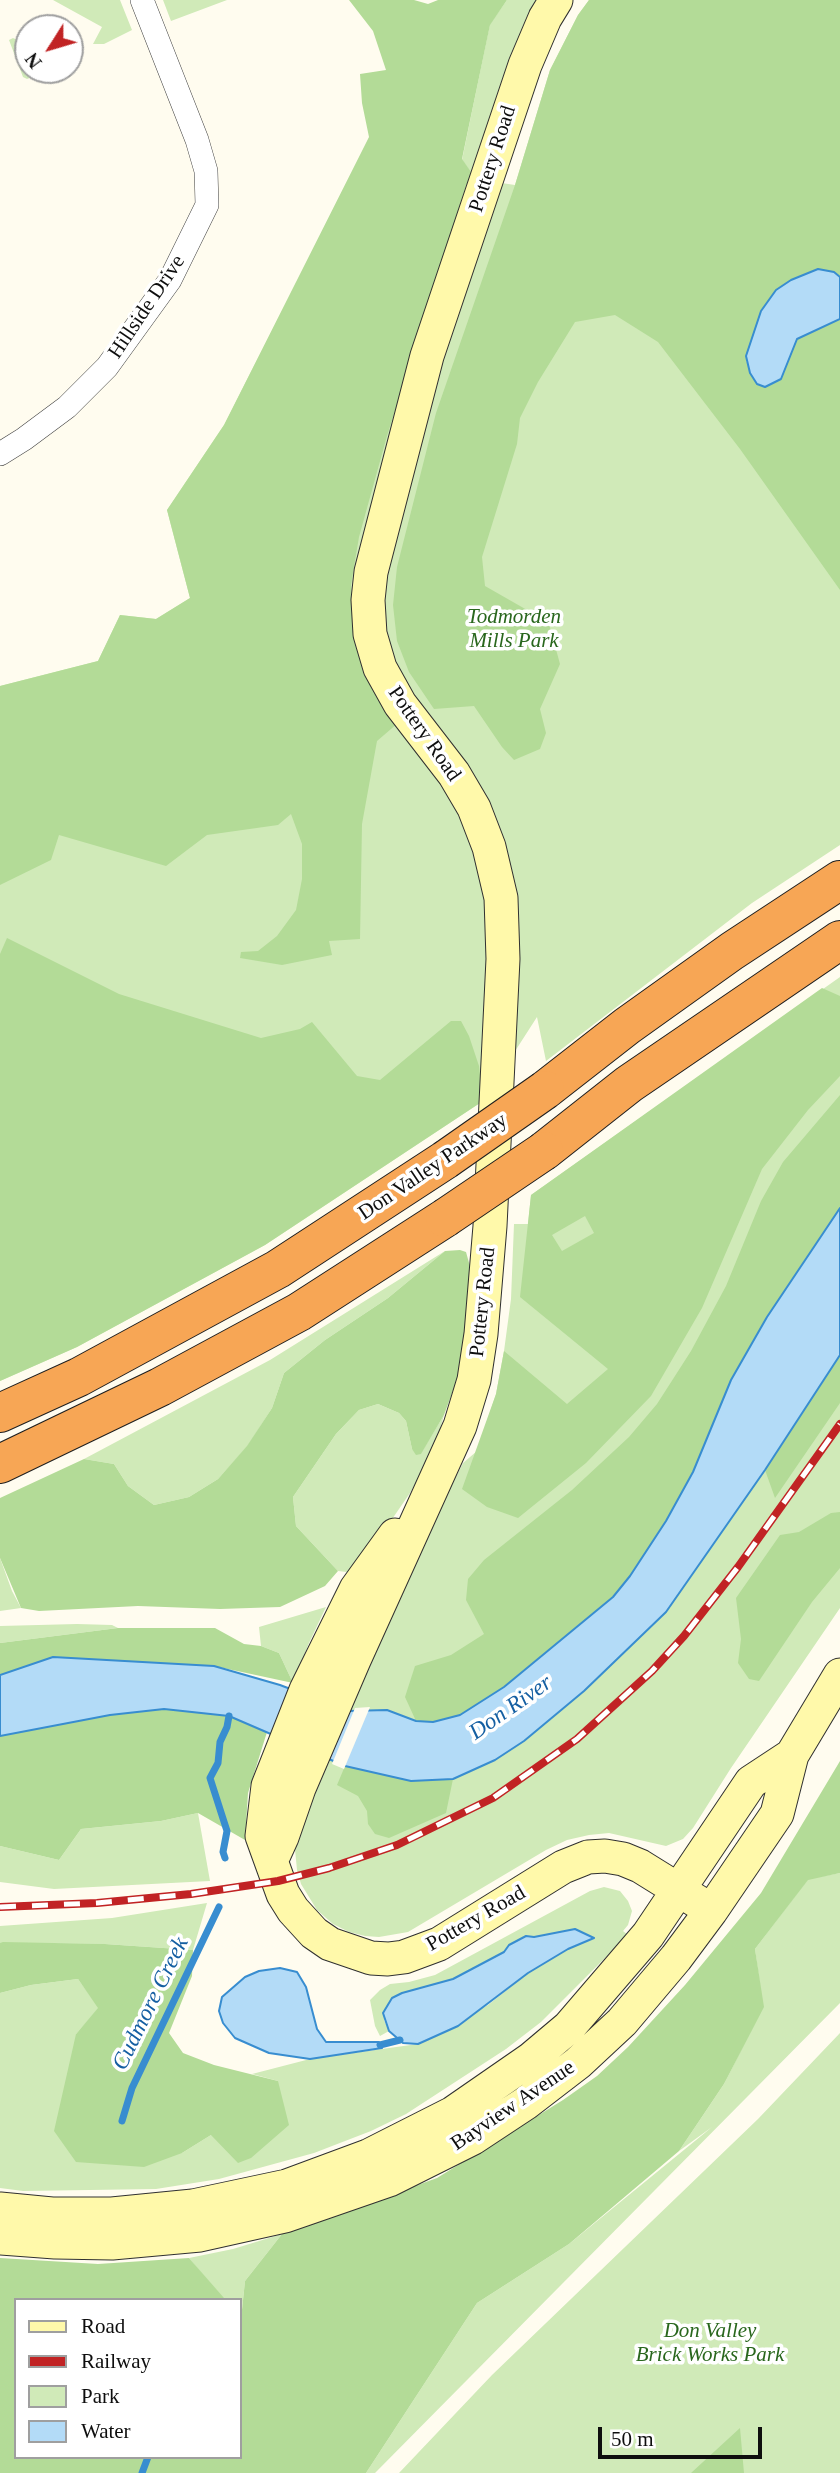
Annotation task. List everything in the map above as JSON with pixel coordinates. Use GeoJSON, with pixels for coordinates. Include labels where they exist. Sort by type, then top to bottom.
{"type":"FeatureCollection","features":[{"type":"Feature","properties":{"kind":"highway","name":"Don Valley Parkway"},"geometry":{"type":"LineString","coordinates":[[0,1413],[79,1377],[278,1269],[445,1160],[545,1090],[627,1026],[711,966],[840,880]]}},
{"type":"Feature","properties":{"kind":"highway"},"geometry":{"type":"LineString","coordinates":[[0,1464],[160,1387],[299,1312],[544,1151],[629,1084],[840,940]]}},
{"type":"Feature","properties":{"kind":"street","name":"Hillside Drive"},"geometry":{"type":"LineString","coordinates":[[0,454],[67,407],[107,367],[170,280],[207,205],[206,171],[197,140],[142,0]]}},
{"type":"Feature","properties":{"kind":"street","name":"Pottery Road"},"geometry":{"type":"LineString","coordinates":[[556,0],[545,18],[525,65],[427,356],[378,546],[368,600],[372,642],[387,684],[454,774],[482,827],[498,876],[503,922],[490,1226],[481,1334],[474,1380],[460,1426],[432,1485],[356,1589],[322,1695],[285,1781],[282,1837],[272,1859],[283,1894],[307,1926],[330,1944],[371,1958],[404,1957],[439,1944],[563,1867],[588,1857],[623,1859],[656,1874],[711,1910]]}},
{"type":"Feature","properties":{"kind":"street","name":"Bayview Avenue"},"geometry":{"type":"LineString","coordinates":[[0,2238],[112,2243],[200,2235],[285,2216],[389,2180],[472,2138],[526,2103],[579,2063],[622,2022],[676,1958],[776,1814],[792,1755],[840,1675]]}},
{"type":"Feature","properties":{"kind":"street","name":"Bayview Avenue"},"geometry":{"type":"LineString","coordinates":[[0,2209],[52,2214],[112,2214],[193,2206],[287,2186],[368,2156],[453,2113],[531,2059],[569,2027],[648,1935],[751,1782],[792,1755]]}},
{"type":"Feature","properties":{"kind":"green space"},"geometry":{"type":"Polygon","coordinates":[[[53,0],[120,0],[132,30],[104,44],[93,44],[102,27],[84,17],[84,14],[78,14],[53,0]]]}},
{"type":"Feature","properties":{"kind":"green space"},"geometry":{"type":"Polygon","coordinates":[[[163,0],[227,0],[171,21],[163,0]]]}},
{"type":"Feature","properties":{"kind":"green space"},"geometry":{"type":"Polygon","coordinates":[[[349,0],[414,0],[428,4],[438,0],[507,0],[490,25],[462,159],[474,176],[466,185],[387,436],[359,537],[351,585],[353,625],[398,723],[377,741],[362,824],[360,939],[329,941],[332,955],[282,965],[240,958],[241,952],[258,951],[277,936],[296,910],[302,879],[302,844],[291,814],[278,825],[207,835],[166,866],[59,835],[51,860],[0,885],[0,686],[98,661],[120,615],[156,619],[190,598],[167,510],[224,425],[369,137],[362,103],[360,74],[386,70],[373,31],[349,0]]]}},
{"type":"Feature","properties":{"kind":"green space"},"geometry":{"type":"Polygon","coordinates":[[[507,0],[543,0],[474,176],[462,160],[490,24],[507,0]]]}},
{"type":"Feature","properties":{"kind":"green space","name":"Todmorden Mills Park"},"geometry":{"type":"Polygon","coordinates":[[[589,0],[840,0],[840,845],[752,903],[546,1061],[537,1017],[483,1101],[265,1245],[77,1347],[0,1381],[0,686],[98,661],[120,615],[156,619],[190,598],[167,510],[224,425],[358,162],[515,185],[550,70],[578,15],[589,0]]]}},
{"type":"Feature","properties":{"kind":"green space"},"geometry":{"type":"Polygon","coordinates":[[[589,0],[840,0],[840,277],[834,272],[761,311],[746,362],[785,370],[797,339],[840,319],[840,590],[740,449],[658,342],[615,315],[575,322],[538,382],[520,418],[517,444],[482,557],[485,586],[527,610],[546,613],[560,664],[540,709],[546,733],[540,749],[514,760],[474,706],[434,709],[409,672],[397,641],[393,605],[397,567],[436,413],[515,185],[550,70],[578,15],[589,0]]]}},
{"type":"Feature","properties":{"kind":"green space"},"geometry":{"type":"Polygon","coordinates":[[[14,38],[14,53],[9,40],[14,38]]]}},
{"type":"Feature","properties":{"kind":"green space"},"geometry":{"type":"Polygon","coordinates":[[[7,938],[119,994],[261,1038],[300,1029],[312,1022],[357,1076],[380,1080],[451,1021],[461,1021],[479,1066],[483,1101],[265,1245],[77,1347],[0,1381],[0,954],[7,938]]]}},
{"type":"Feature","properties":{"kind":"green space"},"geometry":{"type":"Polygon","coordinates":[[[840,977],[840,1608],[683,1839],[666,1846],[609,1833],[567,1840],[408,1932],[379,1937],[365,1936],[333,1924],[317,1910],[301,1884],[294,1839],[368,1649],[463,1463],[477,1451],[496,1394],[504,1351],[511,1299],[514,1224],[528,1224],[531,1195],[840,977]]]}},
{"type":"Feature","properties":{"kind":"green space"},"geometry":{"type":"Polygon","coordinates":[[[822,988],[840,996],[840,1076],[808,1110],[762,1169],[702,1308],[651,1396],[586,1463],[518,1518],[487,1507],[462,1489],[496,1394],[504,1351],[567,1404],[608,1369],[520,1297],[531,1195],[822,988]],[[585,1216],[552,1235],[562,1251],[594,1233],[585,1216]]]}},
{"type":"Feature","properties":{"kind":"green space"},"geometry":{"type":"Polygon","coordinates":[[[840,1095],[840,1208],[767,1317],[731,1380],[693,1472],[666,1521],[630,1576],[613,1597],[504,1687],[460,1715],[433,1722],[416,1721],[405,1697],[415,1666],[451,1655],[484,1634],[466,1600],[468,1579],[484,1560],[572,1490],[629,1437],[657,1404],[691,1351],[726,1286],[761,1201],[783,1162],[840,1095]]]}},
{"type":"Feature","properties":{"kind":"green space"},"geometry":{"type":"Polygon","coordinates":[[[445,1251],[388,1298],[325,1340],[284,1373],[272,1408],[247,1447],[218,1479],[189,1497],[154,1505],[128,1486],[114,1464],[84,1459],[270,1360],[445,1251]]]}},
{"type":"Feature","properties":{"kind":"green space"},"geometry":{"type":"Polygon","coordinates":[[[445,1251],[466,1252],[471,1270],[462,1366],[444,1415],[421,1454],[416,1455],[412,1449],[406,1421],[399,1413],[378,1404],[359,1410],[336,1434],[293,1497],[296,1526],[338,1571],[325,1586],[280,1607],[220,1609],[138,1606],[39,1611],[21,1608],[0,1558],[0,1498],[84,1459],[114,1464],[128,1486],[154,1505],[189,1497],[218,1479],[247,1446],[272,1408],[284,1373],[325,1340],[388,1298],[445,1251]]]}},
{"type":"Feature","properties":{"kind":"green space"},"geometry":{"type":"Polygon","coordinates":[[[840,1355],[840,1403],[775,1498],[765,1470],[840,1355]]]}},
{"type":"Feature","properties":{"kind":"green space"},"geometry":{"type":"Polygon","coordinates":[[[378,1404],[399,1413],[406,1421],[412,1449],[421,1453],[444,1415],[433,1454],[410,1493],[355,1573],[338,1571],[296,1526],[293,1497],[336,1434],[359,1410],[378,1404]]]}},
{"type":"Feature","properties":{"kind":"green space"},"geometry":{"type":"Polygon","coordinates":[[[840,1512],[840,1568],[812,1602],[759,1681],[749,1679],[738,1663],[741,1639],[736,1598],[780,1535],[799,1532],[831,1513],[840,1512]]]}},
{"type":"Feature","properties":{"kind":"green space"},"geometry":{"type":"Polygon","coordinates":[[[0,1558],[12,1591],[21,1608],[0,1611],[0,1558]]]}},
{"type":"Feature","properties":{"kind":"green space"},"geometry":{"type":"Polygon","coordinates":[[[326,1607],[293,1683],[279,1653],[261,1646],[259,1627],[326,1607]]]}},
{"type":"Feature","properties":{"kind":"green space"},"geometry":{"type":"Polygon","coordinates":[[[112,1625],[118,1628],[0,1643],[0,1626],[112,1625]]]}},
{"type":"Feature","properties":{"kind":"green space"},"geometry":{"type":"Polygon","coordinates":[[[118,1628],[215,1628],[244,1644],[261,1646],[279,1653],[293,1683],[214,1666],[53,1657],[0,1675],[0,1643],[118,1628]]]}},
{"type":"Feature","properties":{"kind":"green space"},"geometry":{"type":"Polygon","coordinates":[[[164,1709],[229,1716],[267,1732],[248,1793],[245,1840],[198,1813],[161,1821],[81,1829],[59,1860],[0,1846],[0,1736],[110,1715],[164,1709]]]}},
{"type":"Feature","properties":{"kind":"green space"},"geometry":{"type":"Polygon","coordinates":[[[840,1761],[840,1873],[808,1880],[755,1949],[764,2007],[724,2084],[679,2151],[569,2244],[477,2303],[366,2473],[0,2473],[0,2258],[98,2264],[189,2258],[224,2298],[14,2298],[14,2459],[242,2459],[242,2310],[245,2281],[282,2234],[437,2178],[597,2076],[628,2047],[685,1985],[761,1893],[840,1761]]]}},
{"type":"Feature","properties":{"kind":"green space"},"geometry":{"type":"Polygon","coordinates":[[[345,1766],[411,1781],[453,1779],[446,1813],[389,1838],[375,1834],[368,1824],[367,1811],[358,1796],[337,1785],[345,1766]]]}},
{"type":"Feature","properties":{"kind":"green space"},"geometry":{"type":"Polygon","coordinates":[[[198,1813],[210,1881],[54,1889],[0,1882],[0,1846],[59,1860],[81,1829],[161,1821],[198,1813]]]}},
{"type":"Feature","properties":{"kind":"green space"},"geometry":{"type":"Polygon","coordinates":[[[840,1873],[840,2003],[375,2473],[366,2473],[477,2303],[569,2244],[712,2127],[679,2151],[724,2084],[763,2007],[755,1949],[808,1879],[840,1873]]]}},
{"type":"Feature","properties":{"kind":"green space"},"geometry":{"type":"Polygon","coordinates":[[[604,1887],[620,1891],[628,1901],[632,1911],[623,1931],[628,1935],[541,2022],[506,2049],[406,2114],[314,2153],[219,2179],[156,2189],[23,2191],[0,2188],[0,1993],[31,1985],[78,1979],[99,2008],[76,2034],[182,2153],[211,2135],[278,2081],[252,2074],[310,2059],[418,2044],[488,2005],[528,1973],[568,1949],[593,1939],[526,1936],[510,1945],[504,1952],[453,1979],[392,1998],[384,2020],[389,2031],[380,2036],[375,2026],[370,2000],[380,1990],[390,1984],[435,1975],[590,1891],[604,1887]]]}},
{"type":"Feature","properties":{"kind":"green space"},"geometry":{"type":"Polygon","coordinates":[[[207,1903],[193,1950],[105,1944],[0,1943],[0,1926],[112,1918],[207,1903]]]}},
{"type":"Feature","properties":{"kind":"green space"},"geometry":{"type":"Polygon","coordinates":[[[0,1943],[105,1944],[193,1950],[192,1976],[169,2033],[183,2053],[214,2065],[278,2081],[289,2125],[251,2158],[238,2163],[211,2135],[182,2153],[144,2167],[76,2162],[54,2131],[76,2034],[98,2008],[78,1979],[31,1985],[0,1993],[0,1943]]]}},
{"type":"Feature","properties":{"kind":"green space","name":"Don Valley Brick Works Park"},"geometry":{"type":"Polygon","coordinates":[[[840,2033],[840,2473],[399,2473],[492,2375],[758,2119],[840,2033]]]}},
{"type":"Feature","properties":{"kind":"green space"},"geometry":{"type":"Polygon","coordinates":[[[282,2234],[245,2281],[242,2310],[242,2298],[221,2298],[189,2258],[233,2249],[282,2234]]]}},
{"type":"Feature","properties":{"kind":"green space"},"geometry":{"type":"Polygon","coordinates":[[[740,2428],[744,2473],[691,2473],[740,2428]]]}},
{"type":"Feature","properties":{"kind":"water"},"geometry":{"type":"Polygon","coordinates":[[[818,269],[834,272],[840,277],[840,319],[797,339],[781,379],[765,387],[757,384],[750,373],[746,356],[761,311],[776,290],[791,280],[818,269]]]}},
{"type":"Feature","properties":{"kind":"water","name":"Don River"},"geometry":{"type":"Polygon","coordinates":[[[840,1208],[840,1355],[765,1470],[666,1612],[584,1691],[524,1741],[495,1760],[453,1779],[411,1781],[345,1766],[229,1716],[164,1709],[110,1715],[0,1736],[0,1675],[53,1657],[214,1666],[280,1685],[348,1711],[387,1710],[416,1721],[433,1722],[460,1715],[504,1687],[613,1597],[630,1576],[666,1521],[693,1472],[731,1380],[767,1317],[840,1208]]]}},
{"type":"Feature","properties":{"kind":"water"},"geometry":{"type":"Polygon","coordinates":[[[575,1929],[594,1938],[568,1949],[528,1973],[458,2026],[418,2044],[403,2043],[389,2031],[383,2013],[392,1998],[453,1979],[504,1952],[509,1945],[526,1936],[534,1937],[575,1929]]]}},
{"type":"Feature","properties":{"kind":"water"},"geometry":{"type":"Polygon","coordinates":[[[280,1968],[297,1972],[306,1987],[317,2029],[326,2042],[379,2042],[382,2048],[310,2059],[269,2053],[235,2038],[223,2023],[219,2011],[222,1997],[245,1977],[259,1971],[280,1968]]]}},
{"type":"Feature","properties":{"kind":"pier"},"geometry":{"type":"Polygon","coordinates":[[[370,1707],[344,1769],[332,1764],[355,1708],[370,1707]]]}},
{"type":"Feature","properties":{"kind":"waterway","name":"Cudmore Creek"},"geometry":{"type":"LineString","coordinates":[[225,1858],[223,1852],[227,1831],[210,1778],[218,1763],[220,1742],[229,1716]]}},
{"type":"Feature","properties":{"kind":"waterway","name":"Cudmore Creek"},"geometry":{"type":"LineString","coordinates":[[122,2121],[132,2088],[219,1907]]}},
{"type":"Feature","properties":{"kind":"waterway"},"geometry":{"type":"LineString","coordinates":[[380,2045],[400,2040]]}},
{"type":"Feature","properties":{"kind":"waterway","name":"Cudmore Creek"},"geometry":{"type":"LineString","coordinates":[[142,2473],[147,2459]]}},
{"type":"Feature","properties":{"kind":"railway"},"geometry":{"type":"LineString","coordinates":[[0,1907],[97,1903],[191,1894],[278,1881],[329,1868],[397,1845],[493,1798],[577,1739],[652,1671],[684,1636],[738,1567],[840,1424]]}}]}
